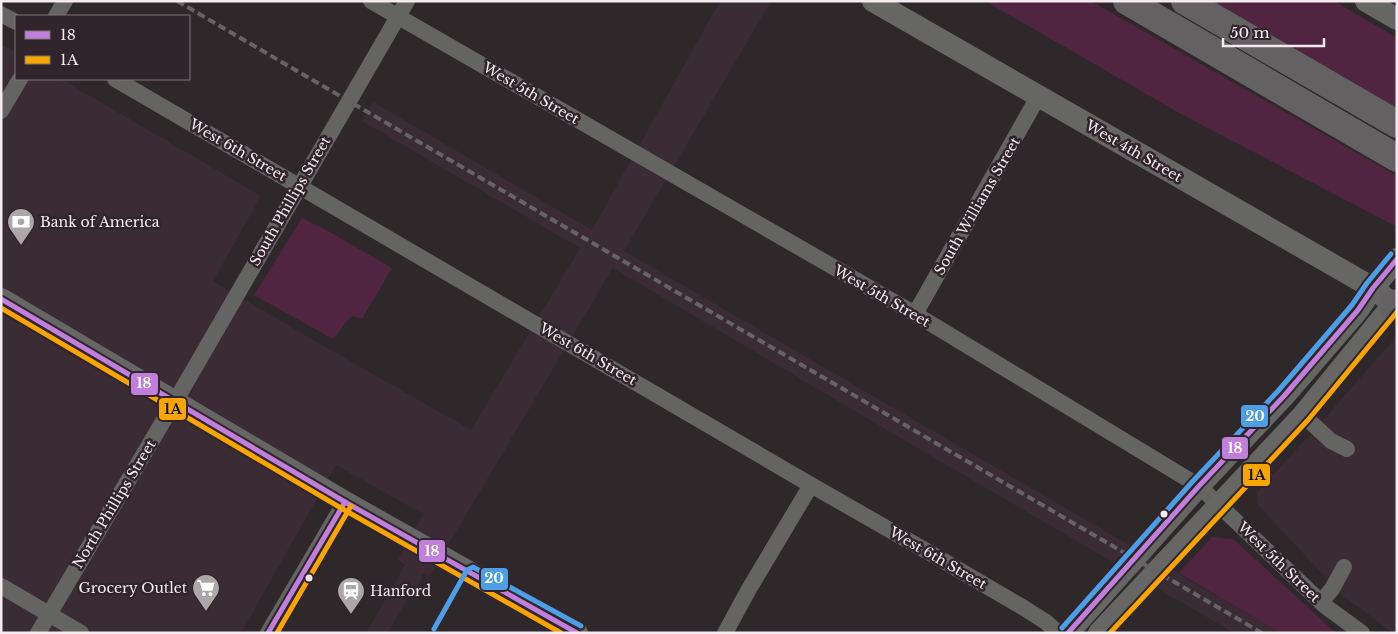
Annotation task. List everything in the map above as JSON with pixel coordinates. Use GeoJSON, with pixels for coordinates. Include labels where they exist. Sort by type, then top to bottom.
{"type":"FeatureCollection","features":[{"type":"Feature","properties":{"kind":"highway"},"geometry":{"type":"LineString","coordinates":[[1127,1],[1397,158]]}},
{"type":"Feature","properties":{"kind":"highway"},"geometry":{"type":"LineString","coordinates":[[1185,1],[1397,124]]}},
{"type":"Feature","properties":{"kind":"main road","name":"West 4th Street"},"geometry":{"type":"LineString","coordinates":[[873,1],[1390,299]]}},
{"type":"Feature","properties":{"kind":"main road"},"geometry":{"type":"LineString","coordinates":[[1366,1],[1397,19]]}},
{"type":"Feature","properties":{"kind":"main road"},"geometry":{"type":"LineString","coordinates":[[1099,633],[1303,415],[1390,299],[1397,259]]}},
{"type":"Feature","properties":{"kind":"main road"},"geometry":{"type":"LineString","coordinates":[[1,299],[346,502],[577,633]]}},
{"type":"Feature","properties":{"kind":"main road"},"geometry":{"type":"LineString","coordinates":[[1068,633],[1284,396],[1358,310],[1390,299]]}},
{"type":"Feature","properties":{"kind":"main road"},"geometry":{"type":"LineString","coordinates":[[1088,633],[1093,620],[1125,583],[1128,565]]}},
{"type":"Feature","properties":{"kind":"street"},"geometry":{"type":"LineString","coordinates":[[57,15],[65,1]]}},
{"type":"Feature","properties":{"kind":"street","name":"West 5th Street"},"geometry":{"type":"LineString","coordinates":[[372,1],[915,314],[1200,486],[1321,602],[1362,633]]}},
{"type":"Feature","properties":{"kind":"street","name":"South Phillips Street"},"geometry":{"type":"LineString","coordinates":[[175,401],[407,1]]}},
{"type":"Feature","properties":{"kind":"street"},"geometry":{"type":"LineString","coordinates":[[1,14],[15,21]]}},
{"type":"Feature","properties":{"kind":"street"},"geometry":{"type":"LineString","coordinates":[[1,111],[19,80]]}},
{"type":"Feature","properties":{"kind":"street","name":"West 6th Street"},"geometry":{"type":"LineString","coordinates":[[117,80],[1024,608],[1046,622],[1058,633]]}},
{"type":"Feature","properties":{"kind":"street","name":"South Williams Street"},"geometry":{"type":"LineString","coordinates":[[915,314],[1038,97]]}},
{"type":"Feature","properties":{"kind":"street","name":"North Phillips Street"},"geometry":{"type":"LineString","coordinates":[[38,633],[175,401]]}},
{"type":"Feature","properties":{"kind":"street"},"geometry":{"type":"LineString","coordinates":[[1303,415],[1331,441],[1348,449]]}},
{"type":"Feature","properties":{"kind":"street"},"geometry":{"type":"LineString","coordinates":[[725,633],[811,485]]}},
{"type":"Feature","properties":{"kind":"street"},"geometry":{"type":"LineString","coordinates":[[268,633],[346,502]]}},
{"type":"Feature","properties":{"kind":"street"},"geometry":{"type":"LineString","coordinates":[[1321,602],[1332,589],[1344,567]]}},
{"type":"Feature","properties":{"kind":"street"},"geometry":{"type":"LineString","coordinates":[[1,586],[81,633]]}},
{"type":"Feature","properties":{"kind":"shaded area"},"geometry":{"type":"Polygon","coordinates":[[[720,1],[771,1],[624,251],[1280,633],[1234,633],[613,268],[429,577],[423,573],[417,588],[414,587],[388,633],[366,633],[405,565],[398,560],[423,514],[336,465],[241,633],[1,633],[1,44],[15,51],[15,80],[63,80],[261,196],[213,281],[471,430],[580,248],[362,121],[373,102],[592,230],[720,1]]]}},
{"type":"Feature","properties":{"kind":"shaded area"},"geometry":{"type":"Polygon","coordinates":[[[985,1],[1091,1],[1397,176],[1397,227],[1181,114],[985,1]]]}},
{"type":"Feature","properties":{"kind":"shaded area"},"geometry":{"type":"Polygon","coordinates":[[[1213,1],[1334,1],[1397,38],[1397,108],[1213,1]]]}},
{"type":"Feature","properties":{"kind":"shaded area"},"geometry":{"type":"Polygon","coordinates":[[[302,218],[392,268],[362,319],[351,316],[333,339],[254,295],[302,218]]]}},
{"type":"Feature","properties":{"kind":"shaded area"},"geometry":{"type":"Polygon","coordinates":[[[1397,336],[1397,633],[1393,633],[1342,595],[1258,505],[1257,492],[1397,336]]]}},
{"type":"Feature","properties":{"kind":"shaded area"},"geometry":{"type":"Polygon","coordinates":[[[1212,537],[1233,539],[1336,633],[1280,633],[1179,573],[1212,537]]]}},
{"type":"Feature","properties":{"kind":"railway"},"geometry":{"type":"LineString","coordinates":[[177,1],[1262,633]]}},
{"type":"Feature","properties":{"kind":"transit line","name":"20"},"geometry":{"type":"LineString","coordinates":[[1062,628],[1193,481],[1278,391],[1352,305],[1391,254]]}},
{"type":"Feature","properties":{"kind":"transit line","name":"18"},"geometry":{"type":"LineString","coordinates":[[1068,633],[1199,486],[1284,396],[1358,310],[1397,259]]}},
{"type":"Feature","properties":{"kind":"transit line","name":"18"},"geometry":{"type":"LineString","coordinates":[[1,299],[345,502],[577,633]]}},
{"type":"Feature","properties":{"kind":"transit line","name":"1A"},"geometry":{"type":"LineString","coordinates":[[1,308],[341,508],[561,633]]}},
{"type":"Feature","properties":{"kind":"transit line","name":"1A"},"geometry":{"type":"LineString","coordinates":[[1110,633],[1308,420],[1397,312]]}},
{"type":"Feature","properties":{"kind":"transit line","name":"18"},"geometry":{"type":"LineString","coordinates":[[268,633],[345,502]]}},
{"type":"Feature","properties":{"kind":"transit line","name":"1A"},"geometry":{"type":"LineString","coordinates":[[277,633],[351,506]]}},
{"type":"Feature","properties":{"kind":"transit line","name":"20"},"geometry":{"type":"LineString","coordinates":[[434,629],[467,570],[473,567],[581,626]]}},
{"type":"Feature","properties":{"kind":"place","name":"Bank of America"},"geometry":{"type":"Point","coordinates":[21,246]}},
{"type":"Feature","properties":{"kind":"place","name":"Grocery Outlet"},"geometry":{"type":"Point","coordinates":[206,612]}},
{"type":"Feature","properties":{"kind":"place","name":"Hanford"},"geometry":{"type":"Point","coordinates":[351,615]}}]}
